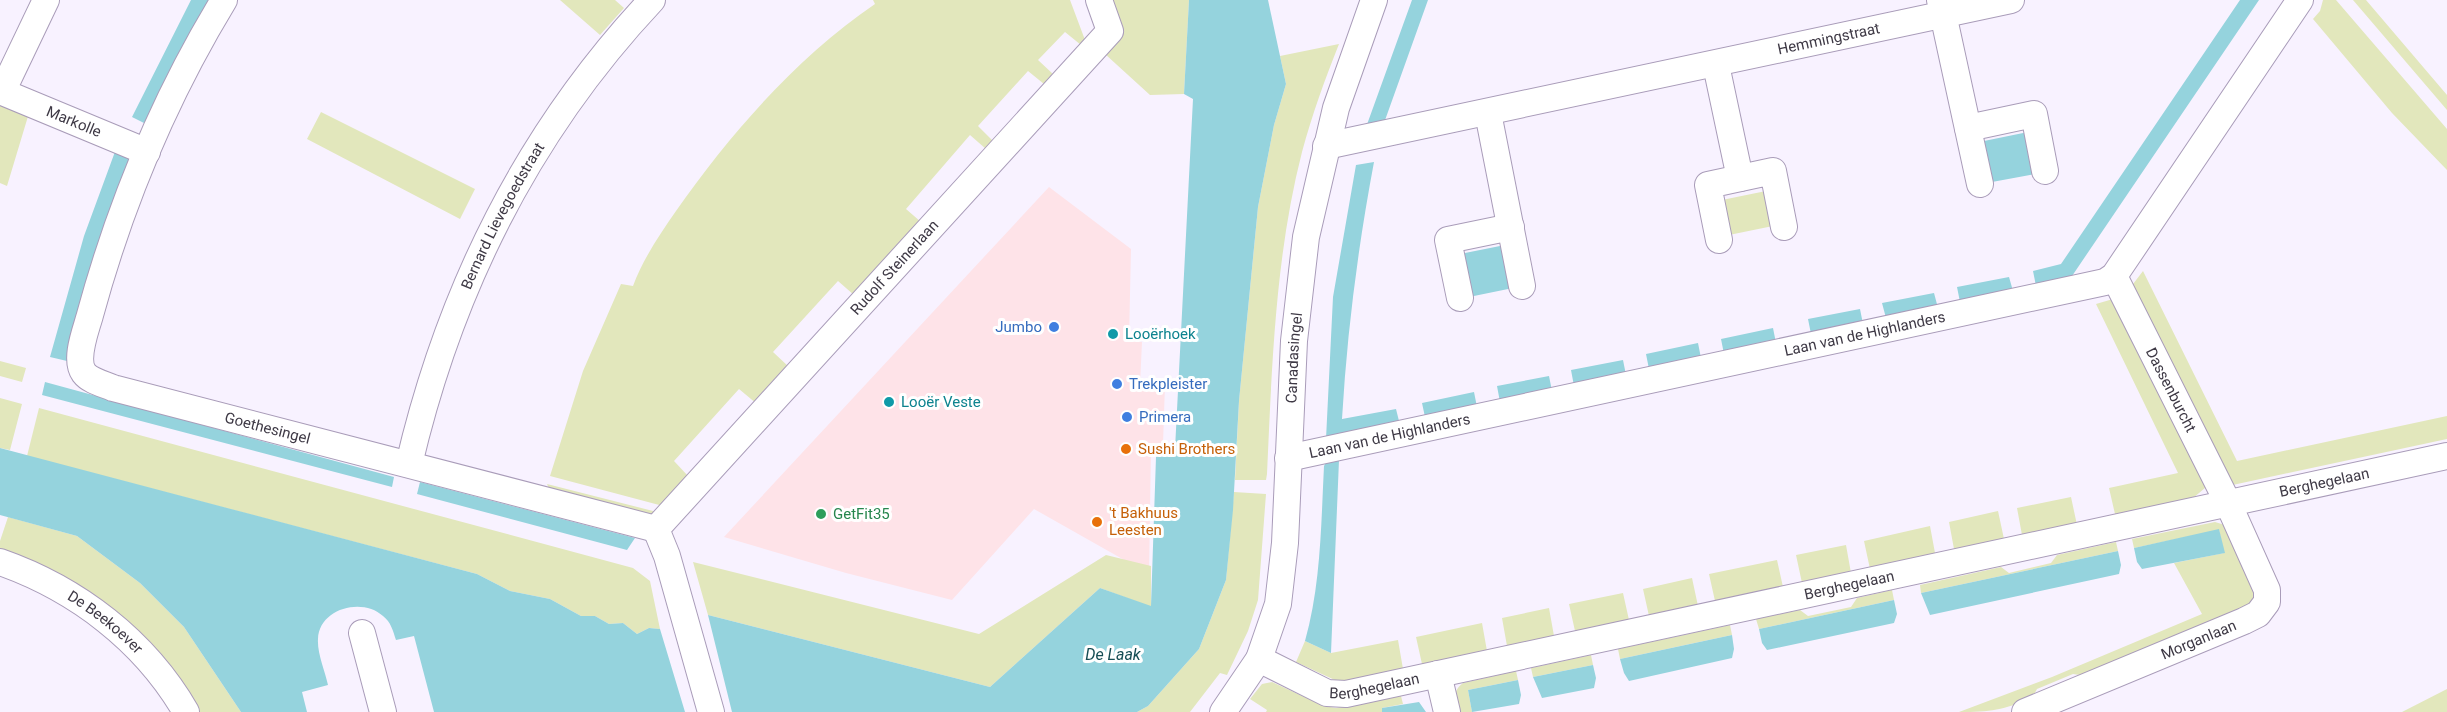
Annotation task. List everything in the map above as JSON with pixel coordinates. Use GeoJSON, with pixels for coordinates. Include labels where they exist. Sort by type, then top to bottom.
{"type":"FeatureCollection","features":[{"type":"Feature","properties":{"kind":"street"},"geometry":{"type":"LineString","coordinates":[[1,91],[46,0]]}},
{"type":"Feature","properties":{"kind":"street","name":"Goethesingel"},"geometry":{"type":"LineString","coordinates":[[224,0],[187,67],[147,152],[98,286],[84,339],[81,361],[85,373],[96,382],[113,388],[656,529]]}},
{"type":"Feature","properties":{"kind":"street","name":"Bernard Lievegoedstraat"},"geometry":{"type":"LineString","coordinates":[[409,464],[436,368],[450,328],[507,198],[531,156],[584,79],[652,0]]}},
{"type":"Feature","properties":{"kind":"street","name":"Rudolf Steinerlaan"},"geometry":{"type":"LineString","coordinates":[[656,529],[1110,31],[1099,0]]}},
{"type":"Feature","properties":{"kind":"street","name":"Canadasingel"},"geometry":{"type":"LineString","coordinates":[[1223,712],[1259,659],[1274,621],[1282,578],[1294,340],[1301,269],[1311,207],[1326,146],[1374,0]]}},
{"type":"Feature","properties":{"kind":"street","name":"Hemmingstraat"},"geometry":{"type":"LineString","coordinates":[[1326,146],[1716,65],[1942,7],[2011,0]]}},
{"type":"Feature","properties":{"kind":"street"},"geometry":{"type":"LineString","coordinates":[[2114,276],[2300,0]]}},
{"type":"Feature","properties":{"kind":"street"},"geometry":{"type":"LineString","coordinates":[[1942,7],[1980,184]]}},
{"type":"Feature","properties":{"kind":"street"},"geometry":{"type":"LineString","coordinates":[[1716,65],[1740,178]]}},
{"type":"Feature","properties":{"kind":"street","name":"Markolle"},"geometry":{"type":"LineString","coordinates":[[1,91],[147,152]]}},
{"type":"Feature","properties":{"kind":"street"},"geometry":{"type":"LineString","coordinates":[[1488,113],[1522,286]]}},
{"type":"Feature","properties":{"kind":"street"},"geometry":{"type":"LineString","coordinates":[[1968,128],[2034,114],[2046,171]]}},
{"type":"Feature","properties":{"kind":"street"},"geometry":{"type":"LineString","coordinates":[[1719,240],[1708,185],[1773,171],[1784,227]]}},
{"type":"Feature","properties":{"kind":"street"},"geometry":{"type":"LineString","coordinates":[[1460,298],[1448,240],[1511,227]]}},
{"type":"Feature","properties":{"kind":"street","name":"Laan van de Highlanders"},"geometry":{"type":"LineString","coordinates":[[1288,458],[2084,288],[2102,284],[2114,276]]}},
{"type":"Feature","properties":{"kind":"street","name":"Dassenburcht"},"geometry":{"type":"LineString","coordinates":[[2114,276],[2228,503]]}},
{"type":"Feature","properties":{"kind":"street","name":"Berghegelaan"},"geometry":{"type":"LineString","coordinates":[[1259,659],[1328,693],[1337,694],[2447,456]]}},
{"type":"Feature","properties":{"kind":"street","name":"Morganlaan"},"geometry":{"type":"LineString","coordinates":[[2025,712],[2244,621],[2264,608],[2268,602],[2267,590],[2228,503]]}},
{"type":"Feature","properties":{"kind":"street"},"geometry":{"type":"LineString","coordinates":[[656,529],[667,556],[711,712]]}},
{"type":"Feature","properties":{"kind":"street","name":"De Beekoever"},"geometry":{"type":"LineString","coordinates":[[0,562],[20,568],[73,596],[115,627],[152,665],[174,692],[186,712]]}},
{"type":"Feature","properties":{"kind":"street"},"geometry":{"type":"LineString","coordinates":[[362,633],[383,712]]}},
{"type":"Feature","properties":{"kind":"street"},"geometry":{"type":"LineString","coordinates":[[1438,674],[1446,712]]}},
{"type":"Feature","properties":{"kind":"shaded area"},"geometry":{"type":"Polygon","coordinates":[[[1049,187],[1131,249],[1129,340],[1142,342],[1140,385],[1165,385],[1163,444],[1151,448],[1149,574],[1034,509],[952,600],[846,573],[724,537],[1049,187]]]}},
{"type":"Feature","properties":{"kind":"green space"},"geometry":{"type":"Polygon","coordinates":[[[560,0],[615,0],[624,8],[600,35],[560,0]]]}},
{"type":"Feature","properties":{"kind":"green space"},"geometry":{"type":"Polygon","coordinates":[[[873,0],[1070,0],[1085,40],[1081,45],[1065,32],[1038,60],[1053,74],[1044,84],[1028,71],[978,126],[993,141],[986,149],[970,135],[906,209],[921,222],[854,295],[838,281],[773,352],[789,367],[757,404],[739,389],[674,461],[689,477],[663,506],[550,476],[583,371],[621,284],[633,286],[647,256],[670,220],[742,126],[792,72],[846,25],[875,4],[873,0]]]}},
{"type":"Feature","properties":{"kind":"green space"},"geometry":{"type":"Polygon","coordinates":[[[1107,0],[1189,0],[1184,94],[1150,95],[1105,54],[1107,0]]]}},
{"type":"Feature","properties":{"kind":"green space"},"geometry":{"type":"Polygon","coordinates":[[[2323,0],[2336,0],[2447,129],[2447,170],[2392,113],[2313,19],[2320,11],[2323,0]]]}},
{"type":"Feature","properties":{"kind":"green space"},"geometry":{"type":"Polygon","coordinates":[[[2353,0],[2366,0],[2447,95],[2447,110],[2353,0]]]}},
{"type":"Feature","properties":{"kind":"green space"},"geometry":{"type":"Polygon","coordinates":[[[1339,44],[1302,152],[1286,232],[1276,312],[1266,480],[1235,480],[1239,401],[1258,207],[1274,125],[1286,84],[1280,56],[1339,44]]]}},
{"type":"Feature","properties":{"kind":"green space"},"geometry":{"type":"Polygon","coordinates":[[[0,101],[29,113],[7,186],[0,183],[0,101]]]}},
{"type":"Feature","properties":{"kind":"green space"},"geometry":{"type":"Polygon","coordinates":[[[321,112],[475,189],[460,219],[307,139],[321,112]]]}},
{"type":"Feature","properties":{"kind":"green space"},"geometry":{"type":"Polygon","coordinates":[[[1766,191],[1773,226],[1729,235],[1722,200],[1766,191]]]}},
{"type":"Feature","properties":{"kind":"green space"},"geometry":{"type":"Polygon","coordinates":[[[2143,271],[2237,461],[2447,416],[2447,439],[2228,486],[2130,288],[2143,271]]]}},
{"type":"Feature","properties":{"kind":"green space"},"geometry":{"type":"Polygon","coordinates":[[[2113,299],[2206,481],[2205,488],[2193,498],[2115,514],[2109,488],[2178,473],[2096,304],[2113,299]]]}},
{"type":"Feature","properties":{"kind":"green space"},"geometry":{"type":"Polygon","coordinates":[[[0,361],[26,368],[22,382],[0,376],[0,361]]]}},
{"type":"Feature","properties":{"kind":"green space"},"geometry":{"type":"Polygon","coordinates":[[[0,398],[22,404],[10,450],[0,448],[0,398]]]}},
{"type":"Feature","properties":{"kind":"green space"},"geometry":{"type":"Polygon","coordinates":[[[39,408],[633,568],[650,581],[660,629],[649,628],[637,634],[623,623],[609,624],[595,616],[581,616],[550,599],[510,591],[477,574],[27,456],[39,408]]]}},
{"type":"Feature","properties":{"kind":"green space"},"geometry":{"type":"Polygon","coordinates":[[[547,484],[657,512],[651,515],[551,493],[547,484]]]}},
{"type":"Feature","properties":{"kind":"green space"},"geometry":{"type":"Polygon","coordinates":[[[1234,492],[1266,494],[1258,600],[1248,631],[1227,675],[1220,673],[1190,712],[1137,712],[1148,706],[1199,649],[1226,580],[1234,492]]]}},
{"type":"Feature","properties":{"kind":"green space"},"geometry":{"type":"Polygon","coordinates":[[[2071,497],[2077,525],[2022,535],[2017,508],[2071,497]]]}},
{"type":"Feature","properties":{"kind":"green space"},"geometry":{"type":"Polygon","coordinates":[[[1998,511],[2004,539],[1954,549],[1949,522],[1998,511]]]}},
{"type":"Feature","properties":{"kind":"green space"},"geometry":{"type":"Polygon","coordinates":[[[8,517],[77,536],[140,583],[184,627],[241,712],[198,712],[188,694],[0,550],[0,541],[8,517]]]}},
{"type":"Feature","properties":{"kind":"green space"},"geometry":{"type":"Polygon","coordinates":[[[2215,522],[2225,525],[2245,565],[2253,588],[2254,597],[2251,605],[2087,676],[2073,674],[2037,689],[2032,698],[2022,702],[2005,708],[1980,712],[1959,712],[2052,677],[2202,614],[2174,563],[2224,553],[2219,530],[2134,548],[2132,539],[2215,522]]]}},
{"type":"Feature","properties":{"kind":"green space"},"geometry":{"type":"Polygon","coordinates":[[[1930,526],[1935,553],[1870,569],[1864,541],[1930,526]]]}},
{"type":"Feature","properties":{"kind":"green space"},"geometry":{"type":"Polygon","coordinates":[[[2116,542],[2118,551],[1921,593],[1920,585],[2001,567],[2009,573],[2051,563],[2057,555],[2116,542]]]}},
{"type":"Feature","properties":{"kind":"green space"},"geometry":{"type":"Polygon","coordinates":[[[1846,545],[1851,573],[1802,583],[1796,555],[1846,545]]]}},
{"type":"Feature","properties":{"kind":"green space"},"geometry":{"type":"Polygon","coordinates":[[[1106,555],[1151,566],[1151,607],[1100,588],[990,687],[708,615],[693,562],[979,634],[1106,555]]]}},
{"type":"Feature","properties":{"kind":"green space"},"geometry":{"type":"Polygon","coordinates":[[[1777,560],[1783,587],[1715,601],[1709,574],[1777,560]]]}},
{"type":"Feature","properties":{"kind":"green space"},"geometry":{"type":"Polygon","coordinates":[[[1692,578],[1698,606],[1649,616],[1643,589],[1692,578]]]}},
{"type":"Feature","properties":{"kind":"green space"},"geometry":{"type":"Polygon","coordinates":[[[1892,590],[1894,600],[1759,629],[1756,619],[1800,610],[1808,616],[1851,607],[1857,598],[1892,590]]]}},
{"type":"Feature","properties":{"kind":"green space"},"geometry":{"type":"Polygon","coordinates":[[[1623,593],[1629,620],[1575,631],[1569,604],[1623,593]]]}},
{"type":"Feature","properties":{"kind":"green space"},"geometry":{"type":"Polygon","coordinates":[[[1549,608],[1554,636],[1507,646],[1502,618],[1549,608]]]}},
{"type":"Feature","properties":{"kind":"green space"},"geometry":{"type":"Polygon","coordinates":[[[1482,623],[1487,651],[1422,664],[1416,637],[1482,623]]]}},
{"type":"Feature","properties":{"kind":"green space"},"geometry":{"type":"Polygon","coordinates":[[[1730,625],[1732,635],[1620,659],[1618,649],[1730,625]]]}},
{"type":"Feature","properties":{"kind":"green space"},"geometry":{"type":"Polygon","coordinates":[[[1398,640],[1403,669],[1339,682],[1296,662],[1305,641],[1331,653],[1398,640]]]}},
{"type":"Feature","properties":{"kind":"green space"},"geometry":{"type":"Polygon","coordinates":[[[1591,655],[1593,665],[1533,677],[1531,668],[1591,655]]]}},
{"type":"Feature","properties":{"kind":"green space"},"geometry":{"type":"Polygon","coordinates":[[[1516,671],[1518,680],[1468,690],[1472,712],[1457,712],[1456,693],[1463,683],[1516,671]]]}},
{"type":"Feature","properties":{"kind":"green space"},"geometry":{"type":"Polygon","coordinates":[[[1272,682],[1324,706],[1336,708],[1401,696],[1403,704],[1382,708],[1382,712],[1266,712],[1267,710],[1250,699],[1262,684],[1272,682]]]}},
{"type":"Feature","properties":{"kind":"green space"},"geometry":{"type":"Polygon","coordinates":[[[2447,689],[2447,712],[2402,712],[2447,689]]]}},
{"type":"Feature","properties":{"kind":"water"},"geometry":{"type":"Polygon","coordinates":[[[191,0],[210,0],[146,124],[132,117],[191,0]]]}},
{"type":"Feature","properties":{"kind":"water","name":"De Laak"},"geometry":{"type":"Polygon","coordinates":[[[1189,0],[1268,0],[1286,84],[1274,125],[1258,207],[1239,401],[1233,510],[1226,580],[1199,649],[1148,706],[1137,712],[732,712],[708,615],[990,687],[1100,588],[1151,606],[1156,457],[1175,449],[1193,99],[1184,94],[1189,0]]]}},
{"type":"Feature","properties":{"kind":"water"},"geometry":{"type":"Polygon","coordinates":[[[1412,0],[1428,0],[1384,123],[1365,130],[1412,0]]]}},
{"type":"Feature","properties":{"kind":"water"},"geometry":{"type":"Polygon","coordinates":[[[2240,0],[2259,0],[2070,279],[2036,286],[2033,271],[2061,264],[2240,0]]]}},
{"type":"Feature","properties":{"kind":"water"},"geometry":{"type":"Polygon","coordinates":[[[2028,132],[2036,174],[1992,182],[1984,141],[2028,132]]]}},
{"type":"Feature","properties":{"kind":"water"},"geometry":{"type":"Polygon","coordinates":[[[116,149],[133,156],[81,306],[67,361],[50,357],[84,236],[116,149]]]}},
{"type":"Feature","properties":{"kind":"water"},"geometry":{"type":"Polygon","coordinates":[[[1374,162],[1354,290],[1342,419],[1396,409],[1400,425],[1326,439],[1333,297],[1356,165],[1374,162]]]}},
{"type":"Feature","properties":{"kind":"water"},"geometry":{"type":"Polygon","coordinates":[[[1505,245],[1513,288],[1469,297],[1460,254],[1505,245]]]}},
{"type":"Feature","properties":{"kind":"water"},"geometry":{"type":"Polygon","coordinates":[[[2009,277],[2013,291],[1960,302],[1957,287],[2009,277]]]}},
{"type":"Feature","properties":{"kind":"water"},"geometry":{"type":"Polygon","coordinates":[[[1934,293],[1938,308],[1886,318],[1882,303],[1934,293]]]}},
{"type":"Feature","properties":{"kind":"water"},"geometry":{"type":"Polygon","coordinates":[[[1860,309],[1863,324],[1811,334],[1808,319],[1860,309]]]}},
{"type":"Feature","properties":{"kind":"water"},"geometry":{"type":"Polygon","coordinates":[[[1773,328],[1776,343],[1724,354],[1721,339],[1773,328]]]}},
{"type":"Feature","properties":{"kind":"water"},"geometry":{"type":"Polygon","coordinates":[[[1698,343],[1701,358],[1649,369],[1646,354],[1698,343]]]}},
{"type":"Feature","properties":{"kind":"water"},"geometry":{"type":"Polygon","coordinates":[[[1623,360],[1626,375],[1574,386],[1571,370],[1623,360]]]}},
{"type":"Feature","properties":{"kind":"water"},"geometry":{"type":"Polygon","coordinates":[[[1549,376],[1552,391],[1500,402],[1497,386],[1549,376]]]}},
{"type":"Feature","properties":{"kind":"water"},"geometry":{"type":"Polygon","coordinates":[[[45,382],[394,477],[392,487],[42,395],[45,382]]]}},
{"type":"Feature","properties":{"kind":"water"},"geometry":{"type":"Polygon","coordinates":[[[1474,392],[1477,407],[1425,417],[1422,403],[1474,392]]]}},
{"type":"Feature","properties":{"kind":"water"},"geometry":{"type":"Polygon","coordinates":[[[0,448],[477,574],[510,591],[550,599],[581,616],[595,616],[609,624],[623,623],[637,634],[649,628],[660,629],[685,712],[434,712],[414,636],[396,640],[386,618],[375,610],[354,607],[334,613],[320,628],[319,650],[328,685],[302,692],[307,712],[241,712],[184,627],[140,583],[77,536],[0,515],[0,448]]]}},
{"type":"Feature","properties":{"kind":"water"},"geometry":{"type":"Polygon","coordinates":[[[1339,460],[1331,653],[1305,641],[1317,576],[1324,466],[1326,462],[1339,460]]]}},
{"type":"Feature","properties":{"kind":"water"},"geometry":{"type":"Polygon","coordinates":[[[420,482],[635,538],[627,550],[417,494],[420,482]]]}},
{"type":"Feature","properties":{"kind":"water"},"geometry":{"type":"Polygon","coordinates":[[[2219,529],[2225,553],[2142,569],[2137,562],[2134,548],[2219,529]]]}},
{"type":"Feature","properties":{"kind":"water"},"geometry":{"type":"Polygon","coordinates":[[[2118,551],[2121,565],[2119,574],[1930,615],[1921,593],[2118,551]]]}},
{"type":"Feature","properties":{"kind":"water"},"geometry":{"type":"Polygon","coordinates":[[[1894,600],[1897,614],[1894,623],[1767,650],[1762,643],[1759,629],[1894,600]]]}},
{"type":"Feature","properties":{"kind":"water"},"geometry":{"type":"Polygon","coordinates":[[[1732,635],[1734,649],[1732,658],[1629,681],[1620,659],[1732,635]]]}},
{"type":"Feature","properties":{"kind":"water"},"geometry":{"type":"Polygon","coordinates":[[[1593,665],[1596,678],[1594,688],[1542,698],[1533,677],[1593,665]]]}},
{"type":"Feature","properties":{"kind":"water"},"geometry":{"type":"Polygon","coordinates":[[[1518,680],[1521,695],[1519,704],[1472,712],[1468,690],[1518,680]]]}},
{"type":"Feature","properties":{"kind":"water"},"geometry":{"type":"Polygon","coordinates":[[[1419,702],[1426,712],[1382,712],[1382,708],[1419,702]]]}},
{"type":"Feature","properties":{"kind":"place","name":"Jumbo"},"geometry":{"type":"Point","coordinates":[1054,327]}},
{"type":"Feature","properties":{"kind":"place","name":"Looërhoek"},"geometry":{"type":"Point","coordinates":[1113,334]}},
{"type":"Feature","properties":{"kind":"place","name":"Trekpleister"},"geometry":{"type":"Point","coordinates":[1117,384]}},
{"type":"Feature","properties":{"kind":"place","name":"Looër Veste"},"geometry":{"type":"Point","coordinates":[889,402]}},
{"type":"Feature","properties":{"kind":"place","name":"Primera"},"geometry":{"type":"Point","coordinates":[1127,417]}},
{"type":"Feature","properties":{"kind":"place","name":"Sushi Brothers"},"geometry":{"type":"Point","coordinates":[1126,449]}},
{"type":"Feature","properties":{"kind":"place","name":"GetFit35"},"geometry":{"type":"Point","coordinates":[821,514]}},
{"type":"Feature","properties":{"kind":"place","name":"'t Bakhuus Leesten"},"geometry":{"type":"Point","coordinates":[1097,522]}}]}
